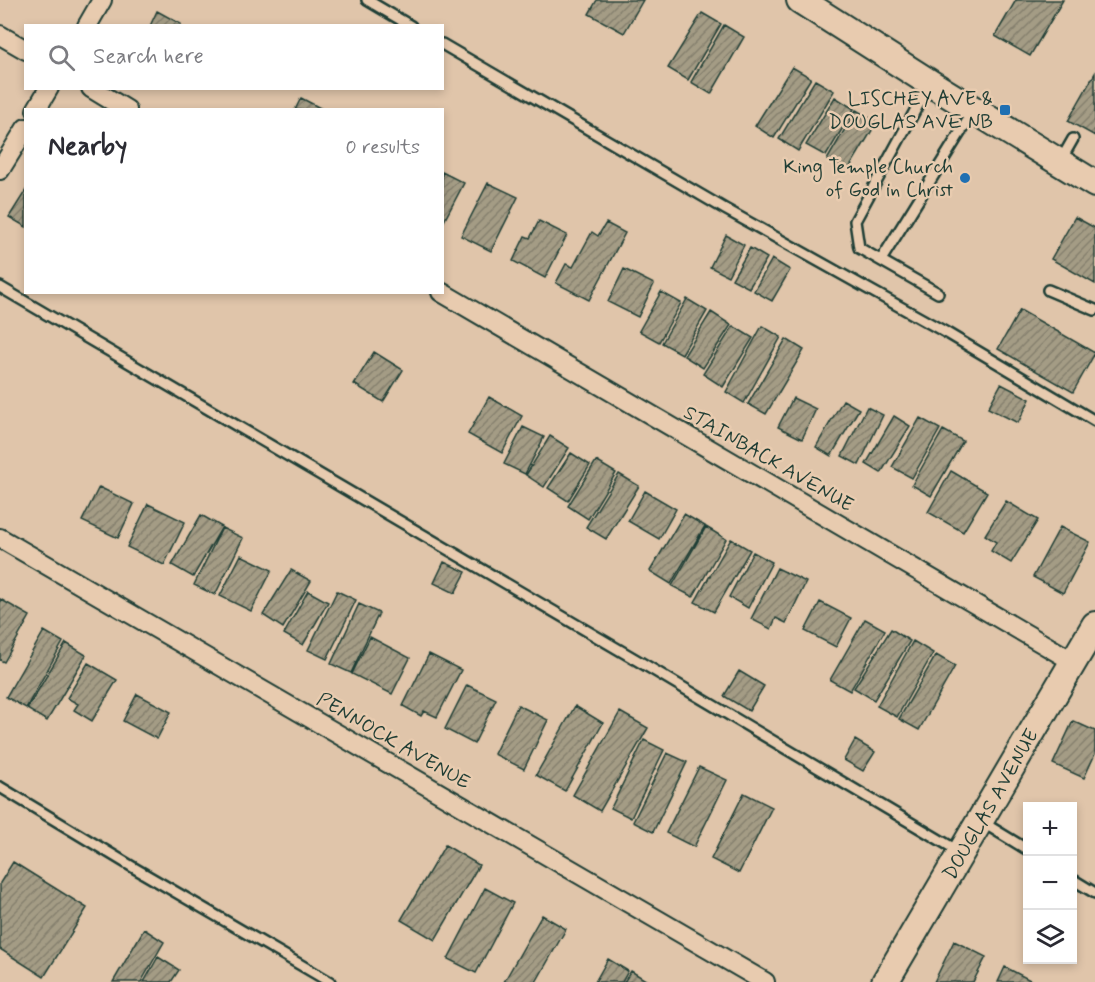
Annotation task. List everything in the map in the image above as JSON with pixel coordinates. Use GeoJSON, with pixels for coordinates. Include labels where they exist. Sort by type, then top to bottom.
{"type":"FeatureCollection","features":[{"type":"Feature","properties":{"kind":"main road"},"geometry":{"type":"LineString","coordinates":[[800,0],[1095,184]]}},
{"type":"Feature","properties":{"kind":"main road","name":"DOUGLAS AVENUE"},"geometry":{"type":"LineString","coordinates":[[885,982],[980,820],[1087,646]]}},
{"type":"Feature","properties":{"kind":"street"},"geometry":{"type":"LineString","coordinates":[[88,24],[102,0]]}},
{"type":"Feature","properties":{"kind":"street"},"geometry":{"type":"LineString","coordinates":[[0,35],[24,49]]}},
{"type":"Feature","properties":{"kind":"street"},"geometry":{"type":"LineString","coordinates":[[37,108],[48,90]]}},
{"type":"Feature","properties":{"kind":"street"},"geometry":{"type":"LineString","coordinates":[[94,90],[124,108]]}},
{"type":"Feature","properties":{"kind":"street"},"geometry":{"type":"LineString","coordinates":[[0,170],[24,131]]}},
{"type":"Feature","properties":{"kind":"street","name":"STAINBACK AVENUE"},"geometry":{"type":"LineString","coordinates":[[444,294],[1087,646]]}},
{"type":"Feature","properties":{"kind":"street","name":"PENNOCK AVENUE"},"geometry":{"type":"LineString","coordinates":[[0,538],[765,982]]}},
{"type":"Feature","properties":{"kind":"lane"},"geometry":{"type":"LineString","coordinates":[[367,0],[408,24]]}},
{"type":"Feature","properties":{"kind":"lane"},"geometry":{"type":"LineString","coordinates":[[444,45],[706,198],[947,333],[1095,421]]}},
{"type":"Feature","properties":{"kind":"lane"},"geometry":{"type":"LineString","coordinates":[[930,83],[855,220],[859,248],[939,293]]}},
{"type":"Feature","properties":{"kind":"lane"},"geometry":{"type":"LineString","coordinates":[[881,260],[974,110]]}},
{"type":"Feature","properties":{"kind":"lane"},"geometry":{"type":"LineString","coordinates":[[1060,162],[1073,138]]}},
{"type":"Feature","properties":{"kind":"lane"},"geometry":{"type":"LineString","coordinates":[[0,288],[630,656],[961,853]]}},
{"type":"Feature","properties":{"kind":"lane"},"geometry":{"type":"LineString","coordinates":[[1048,290],[1095,310]]}},
{"type":"Feature","properties":{"kind":"lane"},"geometry":{"type":"LineString","coordinates":[[0,788],[330,982]]}},
{"type":"Feature","properties":{"kind":"lane"},"geometry":{"type":"LineString","coordinates":[[980,820],[1023,847]]}},
{"type":"Feature","properties":{"kind":"lane"},"geometry":{"type":"LineString","coordinates":[[1077,882],[1095,893]]}},
{"type":"Feature","properties":{"kind":"building"},"geometry":{"type":"Polygon","coordinates":[[[597,0],[643,0],[624,33],[589,14],[597,0]]]}},
{"type":"Feature","properties":{"kind":"building"},"geometry":{"type":"Polygon","coordinates":[[[1016,0],[1063,0],[1030,56],[995,36],[1016,0]]]}},
{"type":"Feature","properties":{"kind":"building"},"geometry":{"type":"Polygon","coordinates":[[[157,11],[181,24],[151,24],[157,11]]]}},
{"type":"Feature","properties":{"kind":"building"},"geometry":{"type":"Polygon","coordinates":[[[702,13],[721,24],[688,80],[668,68],[702,13]]]}},
{"type":"Feature","properties":{"kind":"building"},"geometry":{"type":"Polygon","coordinates":[[[724,25],[744,37],[711,94],[691,82],[724,25]]]}},
{"type":"Feature","properties":{"kind":"building"},"geometry":{"type":"Polygon","coordinates":[[[792,67],[811,78],[774,138],[755,126],[792,67]]]}},
{"type":"Feature","properties":{"kind":"building"},"geometry":{"type":"Polygon","coordinates":[[[1095,73],[1095,136],[1068,121],[1095,73]]]}},
{"type":"Feature","properties":{"kind":"building"},"geometry":{"type":"Polygon","coordinates":[[[815,80],[834,91],[798,151],[779,139],[815,80]]]}},
{"type":"Feature","properties":{"kind":"building"},"geometry":{"type":"Polygon","coordinates":[[[835,97],[854,109],[826,156],[806,145],[835,97]]]}},
{"type":"Feature","properties":{"kind":"building"},"geometry":{"type":"Polygon","coordinates":[[[301,98],[320,108],[296,108],[301,98]]]}},
{"type":"Feature","properties":{"kind":"building"},"geometry":{"type":"Polygon","coordinates":[[[856,110],[877,122],[847,172],[827,160],[856,110]]]}},
{"type":"Feature","properties":{"kind":"building"},"geometry":{"type":"Polygon","coordinates":[[[444,173],[464,183],[444,221],[444,173]]]}},
{"type":"Feature","properties":{"kind":"building"},"geometry":{"type":"Polygon","coordinates":[[[488,183],[518,197],[491,251],[461,236],[488,183]]]}},
{"type":"Feature","properties":{"kind":"building"},"geometry":{"type":"Polygon","coordinates":[[[24,193],[24,226],[9,217],[24,193]]]}},
{"type":"Feature","properties":{"kind":"building"},"geometry":{"type":"Polygon","coordinates":[[[1075,217],[1095,228],[1095,284],[1051,259],[1075,217]]]}},
{"type":"Feature","properties":{"kind":"building"},"geometry":{"type":"Polygon","coordinates":[[[539,221],[567,235],[545,278],[513,261],[525,236],[530,238],[539,221]]]}},
{"type":"Feature","properties":{"kind":"building"},"geometry":{"type":"Polygon","coordinates":[[[606,223],[625,233],[589,300],[556,283],[566,264],[573,267],[592,232],[598,236],[606,223]]]}},
{"type":"Feature","properties":{"kind":"building"},"geometry":{"type":"Polygon","coordinates":[[[726,235],[744,245],[728,276],[710,267],[726,235]]]}},
{"type":"Feature","properties":{"kind":"building"},"geometry":{"type":"Polygon","coordinates":[[[750,248],[767,258],[749,288],[732,279],[750,248]]]}},
{"type":"Feature","properties":{"kind":"building"},"geometry":{"type":"Polygon","coordinates":[[[772,259],[790,270],[772,301],[754,291],[772,259]]]}},
{"type":"Feature","properties":{"kind":"building"},"geometry":{"type":"Polygon","coordinates":[[[624,269],[654,284],[638,317],[608,302],[624,269]]]}},
{"type":"Feature","properties":{"kind":"building"},"geometry":{"type":"Polygon","coordinates":[[[661,292],[681,303],[659,342],[639,331],[661,292]]]}},
{"type":"Feature","properties":{"kind":"building"},"geometry":{"type":"Polygon","coordinates":[[[687,299],[707,311],[682,354],[662,343],[687,299]]]}},
{"type":"Feature","properties":{"kind":"building"},"geometry":{"type":"Polygon","coordinates":[[[1020,310],[1095,353],[1073,392],[998,349],[1020,310]]]}},
{"type":"Feature","properties":{"kind":"building"},"geometry":{"type":"Polygon","coordinates":[[[711,312],[731,325],[703,368],[684,356],[711,312]]]}},
{"type":"Feature","properties":{"kind":"building"},"geometry":{"type":"Polygon","coordinates":[[[733,326],[753,338],[723,387],[703,374],[733,326]]]}},
{"type":"Feature","properties":{"kind":"building"},"geometry":{"type":"Polygon","coordinates":[[[762,326],[781,337],[744,403],[726,392],[762,326]]]}},
{"type":"Feature","properties":{"kind":"building"},"geometry":{"type":"Polygon","coordinates":[[[786,339],[804,350],[766,414],[748,404],[786,339]]]}},
{"type":"Feature","properties":{"kind":"building"},"geometry":{"type":"Polygon","coordinates":[[[374,352],[403,370],[383,402],[354,384],[374,352]]]}},
{"type":"Feature","properties":{"kind":"building"},"geometry":{"type":"Polygon","coordinates":[[[1001,384],[1030,399],[1018,423],[988,408],[1001,384]]]}},
{"type":"Feature","properties":{"kind":"building"},"geometry":{"type":"Polygon","coordinates":[[[489,397],[522,416],[502,453],[468,434],[489,397]]]}},
{"type":"Feature","properties":{"kind":"building"},"geometry":{"type":"Polygon","coordinates":[[[793,398],[816,409],[802,439],[778,427],[793,398]]]}},
{"type":"Feature","properties":{"kind":"building"},"geometry":{"type":"Polygon","coordinates":[[[843,400],[859,409],[831,456],[816,447],[843,400]]]}},
{"type":"Feature","properties":{"kind":"building"},"geometry":{"type":"Polygon","coordinates":[[[867,407],[883,415],[859,465],[842,456],[867,407]]]}},
{"type":"Feature","properties":{"kind":"building"},"geometry":{"type":"Polygon","coordinates":[[[894,416],[910,426],[881,473],[866,464],[894,416]]]}},
{"type":"Feature","properties":{"kind":"building"},"geometry":{"type":"Polygon","coordinates":[[[920,418],[940,429],[912,478],[892,467],[920,418]]]}},
{"type":"Feature","properties":{"kind":"building"},"geometry":{"type":"Polygon","coordinates":[[[523,427],[544,437],[525,474],[504,464],[523,427]]]}},
{"type":"Feature","properties":{"kind":"building"},"geometry":{"type":"Polygon","coordinates":[[[943,430],[963,441],[931,496],[912,485],[943,430]]]}},
{"type":"Feature","properties":{"kind":"building"},"geometry":{"type":"Polygon","coordinates":[[[550,436],[569,448],[544,487],[526,475],[550,436]]]}},
{"type":"Feature","properties":{"kind":"building"},"geometry":{"type":"Polygon","coordinates":[[[571,453],[590,465],[568,501],[548,488],[571,453]]]}},
{"type":"Feature","properties":{"kind":"building"},"geometry":{"type":"Polygon","coordinates":[[[596,461],[616,473],[588,519],[568,506],[596,461]]]}},
{"type":"Feature","properties":{"kind":"building"},"geometry":{"type":"Polygon","coordinates":[[[951,471],[987,492],[963,532],[928,512],[951,471]]]}},
{"type":"Feature","properties":{"kind":"building"},"geometry":{"type":"Polygon","coordinates":[[[619,474],[639,486],[606,539],[586,527],[619,474]]]}},
{"type":"Feature","properties":{"kind":"building"},"geometry":{"type":"Polygon","coordinates":[[[99,487],[134,504],[118,538],[82,521],[99,487]]]}},
{"type":"Feature","properties":{"kind":"building"},"geometry":{"type":"Polygon","coordinates":[[[645,491],[676,509],[659,539],[628,521],[645,491]]]}},
{"type":"Feature","properties":{"kind":"building"},"geometry":{"type":"Polygon","coordinates":[[[1006,501],[1038,520],[1011,563],[991,551],[996,542],[985,535],[1006,501]]]}},
{"type":"Feature","properties":{"kind":"building"},"geometry":{"type":"Polygon","coordinates":[[[148,504],[185,522],[164,565],[127,547],[148,504]]]}},
{"type":"Feature","properties":{"kind":"building"},"geometry":{"type":"Polygon","coordinates":[[[684,514],[705,526],[671,584],[650,571],[684,514]]]}},
{"type":"Feature","properties":{"kind":"building"},"geometry":{"type":"Polygon","coordinates":[[[201,515],[222,527],[193,577],[172,565],[201,515]]]}},
{"type":"Feature","properties":{"kind":"building"},"geometry":{"type":"Polygon","coordinates":[[[706,527],[726,539],[693,597],[672,586],[706,527]]]}},
{"type":"Feature","properties":{"kind":"building"},"geometry":{"type":"Polygon","coordinates":[[[1060,527],[1090,542],[1063,593],[1033,577],[1060,527]]]}},
{"type":"Feature","properties":{"kind":"building"},"geometry":{"type":"Polygon","coordinates":[[[222,528],[243,538],[215,595],[194,585],[222,528]]]}},
{"type":"Feature","properties":{"kind":"building"},"geometry":{"type":"Polygon","coordinates":[[[731,539],[750,550],[714,612],[695,602],[731,539]]]}},
{"type":"Feature","properties":{"kind":"building"},"geometry":{"type":"Polygon","coordinates":[[[753,552],[772,562],[748,608],[729,597],[753,552]]]}},
{"type":"Feature","properties":{"kind":"building"},"geometry":{"type":"Polygon","coordinates":[[[241,555],[272,570],[251,611],[220,596],[241,555]]]}},
{"type":"Feature","properties":{"kind":"building"},"geometry":{"type":"Polygon","coordinates":[[[444,562],[466,572],[455,593],[434,583],[444,562]]]}},
{"type":"Feature","properties":{"kind":"building"},"geometry":{"type":"Polygon","coordinates":[[[777,568],[806,582],[786,623],[776,618],[771,629],[751,619],[777,568]]]}},
{"type":"Feature","properties":{"kind":"building"},"geometry":{"type":"Polygon","coordinates":[[[291,570],[311,581],[283,628],[263,615],[291,570]]]}},
{"type":"Feature","properties":{"kind":"building"},"geometry":{"type":"Polygon","coordinates":[[[308,591],[328,602],[303,645],[284,634],[308,591]]]}},
{"type":"Feature","properties":{"kind":"building"},"geometry":{"type":"Polygon","coordinates":[[[337,591],[356,600],[327,659],[308,650],[337,591]]]}},
{"type":"Feature","properties":{"kind":"building"},"geometry":{"type":"Polygon","coordinates":[[[0,599],[30,616],[4,662],[0,660],[0,599]]]}},
{"type":"Feature","properties":{"kind":"building"},"geometry":{"type":"Polygon","coordinates":[[[820,602],[851,618],[836,647],[805,631],[820,602]]]}},
{"type":"Feature","properties":{"kind":"building"},"geometry":{"type":"Polygon","coordinates":[[[359,604],[379,613],[351,673],[331,664],[359,604]]]}},
{"type":"Feature","properties":{"kind":"building"},"geometry":{"type":"Polygon","coordinates":[[[865,619],[885,630],[850,691],[830,680],[865,619]]]}},
{"type":"Feature","properties":{"kind":"building"},"geometry":{"type":"Polygon","coordinates":[[[891,629],[910,641],[874,700],[854,688],[891,629]]]}},
{"type":"Feature","properties":{"kind":"building"},"geometry":{"type":"Polygon","coordinates":[[[44,631],[63,642],[26,708],[6,697],[44,631]]]}},
{"type":"Feature","properties":{"kind":"building"},"geometry":{"type":"Polygon","coordinates":[[[370,637],[410,658],[392,694],[352,674],[370,637]]]}},
{"type":"Feature","properties":{"kind":"building"},"geometry":{"type":"Polygon","coordinates":[[[913,641],[933,653],[897,717],[877,706],[913,641]]]}},
{"type":"Feature","properties":{"kind":"building"},"geometry":{"type":"Polygon","coordinates":[[[66,643],[86,655],[47,721],[27,709],[66,643]]]}},
{"type":"Feature","properties":{"kind":"building"},"geometry":{"type":"Polygon","coordinates":[[[429,654],[461,670],[437,717],[424,711],[421,716],[403,706],[429,654]]]}},
{"type":"Feature","properties":{"kind":"building"},"geometry":{"type":"Polygon","coordinates":[[[936,655],[955,666],[919,730],[899,719],[936,655]]]}},
{"type":"Feature","properties":{"kind":"building"},"geometry":{"type":"Polygon","coordinates":[[[88,663],[117,680],[92,721],[74,710],[78,704],[67,698],[88,663]]]}},
{"type":"Feature","properties":{"kind":"building"},"geometry":{"type":"Polygon","coordinates":[[[739,671],[764,686],[749,711],[724,696],[739,671]]]}},
{"type":"Feature","properties":{"kind":"building"},"geometry":{"type":"Polygon","coordinates":[[[467,685],[496,699],[474,744],[445,729],[467,685]]]}},
{"type":"Feature","properties":{"kind":"building"},"geometry":{"type":"Polygon","coordinates":[[[137,694],[171,712],[157,739],[123,721],[137,694]]]}},
{"type":"Feature","properties":{"kind":"building"},"geometry":{"type":"Polygon","coordinates":[[[518,705],[548,720],[524,769],[494,754],[518,705]]]}},
{"type":"Feature","properties":{"kind":"building"},"geometry":{"type":"Polygon","coordinates":[[[575,706],[603,723],[565,791],[536,775],[575,706]]]}},
{"type":"Feature","properties":{"kind":"building"},"geometry":{"type":"Polygon","coordinates":[[[620,712],[648,728],[600,811],[573,795],[620,712]]]}},
{"type":"Feature","properties":{"kind":"building"},"geometry":{"type":"Polygon","coordinates":[[[1073,721],[1095,731],[1095,754],[1084,778],[1053,764],[1073,721]]]}},
{"type":"Feature","properties":{"kind":"building"},"geometry":{"type":"Polygon","coordinates":[[[644,740],[664,750],[631,818],[611,808],[644,740]]]}},
{"type":"Feature","properties":{"kind":"building"},"geometry":{"type":"Polygon","coordinates":[[[855,740],[875,752],[863,771],[844,760],[855,740]]]}},
{"type":"Feature","properties":{"kind":"building"},"geometry":{"type":"Polygon","coordinates":[[[667,753],[687,762],[653,832],[633,822],[667,753]]]}},
{"type":"Feature","properties":{"kind":"building"},"geometry":{"type":"Polygon","coordinates":[[[699,767],[727,780],[694,847],[666,833],[699,767]]]}},
{"type":"Feature","properties":{"kind":"building"},"geometry":{"type":"Polygon","coordinates":[[[744,793],[772,807],[739,873],[711,859],[744,793]]]}},
{"type":"Feature","properties":{"kind":"building"},"geometry":{"type":"Polygon","coordinates":[[[445,845],[479,865],[435,940],[401,920],[445,845]]]}},
{"type":"Feature","properties":{"kind":"building"},"geometry":{"type":"Polygon","coordinates":[[[13,862],[87,908],[44,977],[0,949],[0,883],[13,862]]]}},
{"type":"Feature","properties":{"kind":"building"},"geometry":{"type":"Polygon","coordinates":[[[485,888],[513,903],[476,973],[448,959],[485,888]]]}},
{"type":"Feature","properties":{"kind":"building"},"geometry":{"type":"Polygon","coordinates":[[[542,915],[566,929],[536,982],[504,982],[542,915]]]}},
{"type":"Feature","properties":{"kind":"building"},"geometry":{"type":"Polygon","coordinates":[[[144,929],[164,942],[141,982],[113,982],[144,929]]]}},
{"type":"Feature","properties":{"kind":"building"},"geometry":{"type":"Polygon","coordinates":[[[954,941],[986,957],[973,982],[934,982],[954,941]]]}},
{"type":"Feature","properties":{"kind":"building"},"geometry":{"type":"Polygon","coordinates":[[[158,957],[179,970],[171,982],[144,982],[158,957]]]}},
{"type":"Feature","properties":{"kind":"building"},"geometry":{"type":"Polygon","coordinates":[[[608,959],[628,971],[622,982],[595,982],[608,959]]]}},
{"type":"Feature","properties":{"kind":"building"},"geometry":{"type":"Polygon","coordinates":[[[1005,967],[1032,981],[1032,982],[998,982],[1005,967]]]}},
{"type":"Feature","properties":{"kind":"building"},"geometry":{"type":"Polygon","coordinates":[[[631,971],[649,982],[624,982],[631,971]]]}},
{"type":"Feature","properties":{"kind":"place","name":"LISCHEY AVE & DOUGLAS AVE NB"},"geometry":{"type":"Point","coordinates":[1005,110]}},
{"type":"Feature","properties":{"kind":"place","name":"King Temple Church of God in Christ"},"geometry":{"type":"Point","coordinates":[965,178]}}]}
